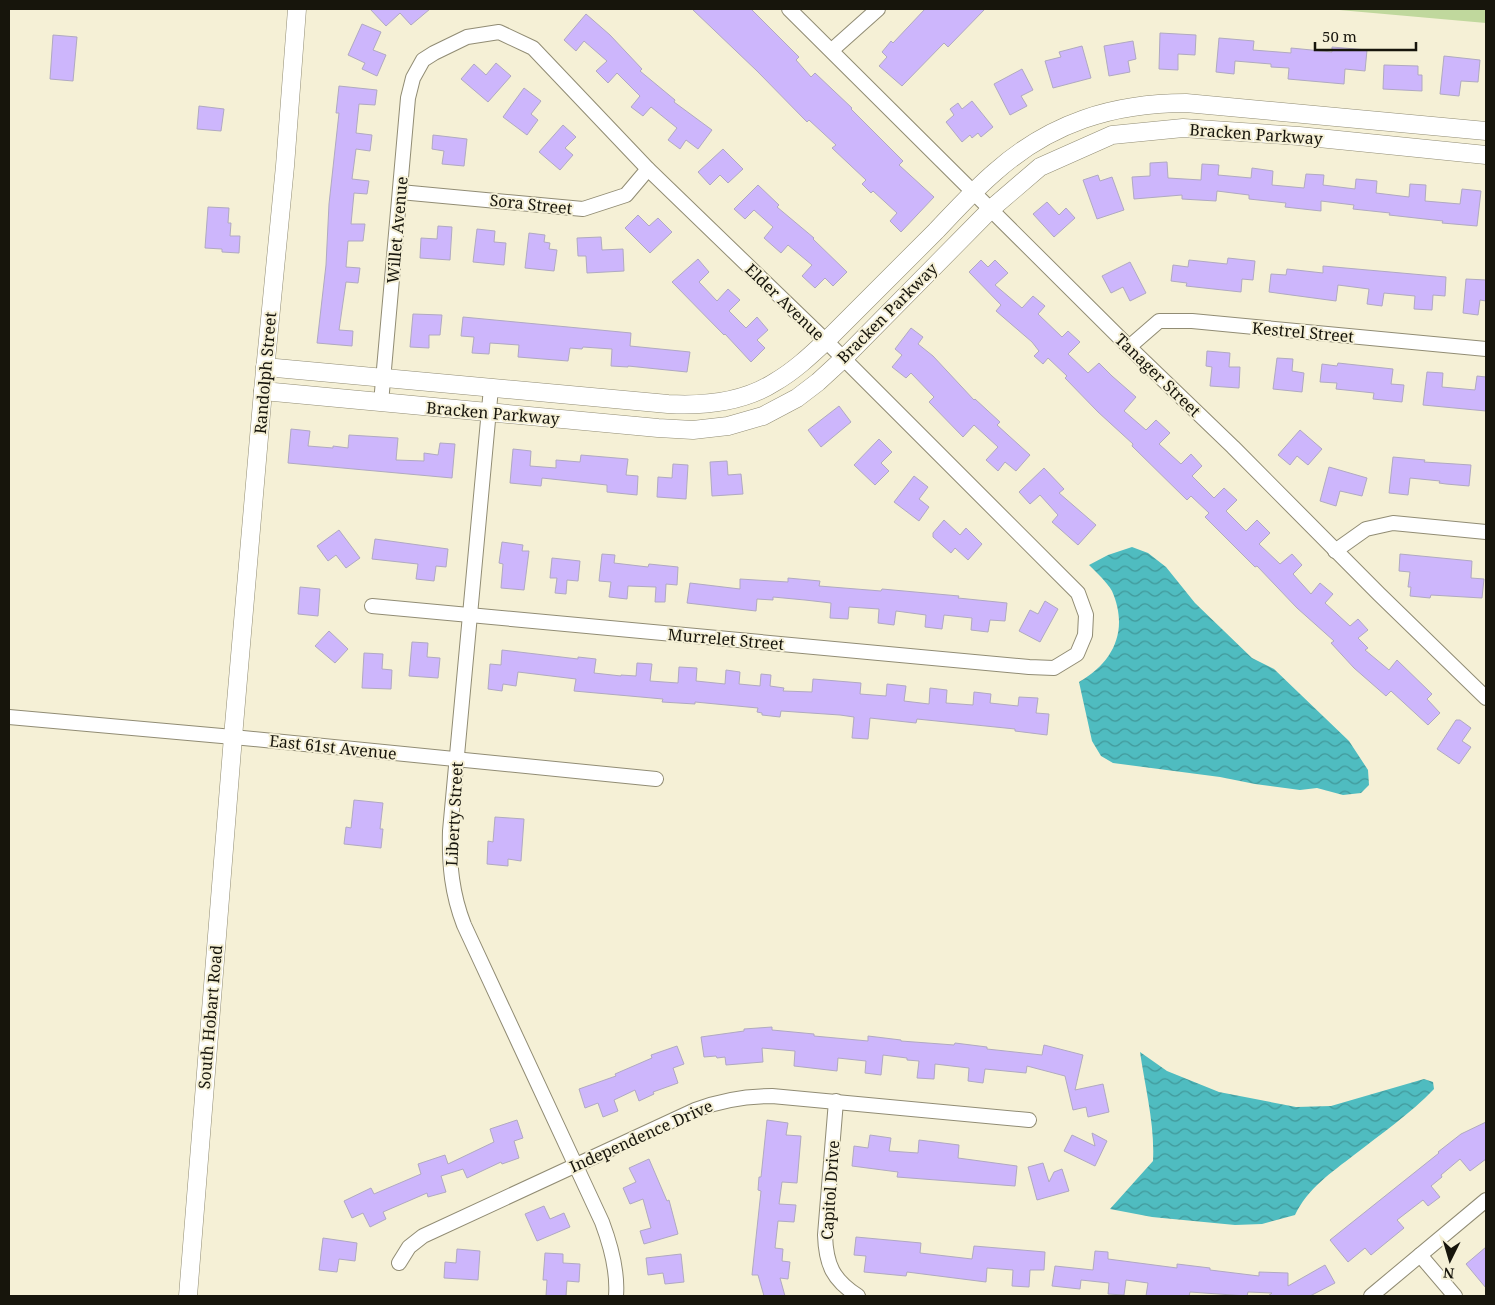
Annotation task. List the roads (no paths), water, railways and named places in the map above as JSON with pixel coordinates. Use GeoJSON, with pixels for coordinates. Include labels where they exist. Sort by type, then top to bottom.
{"type":"FeatureCollection","features":[{"type":"Feature","properties":{"kind":"street","name":"Randolph Street"},"geometry":{"type":"LineString","coordinates":[[233,737],[262,391],[285,166],[297,9]]}},
{"type":"Feature","properties":{"kind":"street","name":"Tanager Street"},"geometry":{"type":"LineString","coordinates":[[789,9],[1128,347],[1233,447],[1335,551],[1486,698]]}},
{"type":"Feature","properties":{"kind":"street"},"geometry":{"type":"LineString","coordinates":[[832,50],[878,9]]}},
{"type":"Feature","properties":{"kind":"street","name":"Elder Avenue"},"geometry":{"type":"LineString","coordinates":[[423,60],[468,38],[499,32],[533,48],[648,169],[826,341],[1078,593],[1086,615],[1085,635],[1077,654]]}},
{"type":"Feature","properties":{"kind":"street","name":"Willet Avenue"},"geometry":{"type":"LineString","coordinates":[[381,403],[410,87],[417,68],[423,60]]}},
{"type":"Feature","properties":{"kind":"street","name":"Bracken Parkway"},"geometry":{"type":"LineString","coordinates":[[265,367],[675,404],[719,402],[773,384],[801,364],[1008,160],[1052,132],[1076,121],[1105,112],[1149,104],[1186,103],[1486,132]]}},
{"type":"Feature","properties":{"kind":"street","name":"Bracken Parkway"},"geometry":{"type":"LineString","coordinates":[[262,391],[676,429],[710,429],[728,426],[763,416],[786,404],[818,382],[843,359],[990,209],[1040,166],[1112,135],[1183,128],[1299,136],[1486,155]]}},
{"type":"Feature","properties":{"kind":"street","name":"Sora Street"},"geometry":{"type":"LineString","coordinates":[[400,192],[583,209],[626,195],[648,169]]}},
{"type":"Feature","properties":{"kind":"street","name":"Kestrel Street"},"geometry":{"type":"LineString","coordinates":[[1128,347],[1160,321],[1192,321],[1486,349]]}},
{"type":"Feature","properties":{"kind":"street","name":"Liberty Street"},"geometry":{"type":"LineString","coordinates":[[491,388],[456,760],[449,854],[450,874],[457,907],[606,1234],[615,1269],[616,1296]]}},
{"type":"Feature","properties":{"kind":"street"},"geometry":{"type":"LineString","coordinates":[[1335,551],[1366,529],[1393,523],[1486,532]]}},
{"type":"Feature","properties":{"kind":"street","name":"Murrelet Street"},"geometry":{"type":"LineString","coordinates":[[372,606],[1029,667],[1054,668],[1077,654]]}},
{"type":"Feature","properties":{"kind":"street","name":"East 61st Avenue"},"geometry":{"type":"LineString","coordinates":[[9,717],[656,779]]}},
{"type":"Feature","properties":{"kind":"street","name":"South Hobart Road"},"geometry":{"type":"LineString","coordinates":[[188,1296],[233,737]]}},
{"type":"Feature","properties":{"kind":"street","name":"Independence Drive"},"geometry":{"type":"LineString","coordinates":[[399,1263],[409,1247],[423,1236],[695,1110],[721,1101],[763,1096],[836,1101],[1029,1120]]}},
{"type":"Feature","properties":{"kind":"street","name":"Capitol Drive"},"geometry":{"type":"LineString","coordinates":[[836,1101],[825,1235],[826,1250],[834,1274],[843,1285],[858,1296]]}},
{"type":"Feature","properties":{"kind":"street"},"geometry":{"type":"LineString","coordinates":[[1371,1296],[1486,1200]]}},
{"type":"Feature","properties":{"kind":"street"},"geometry":{"type":"LineString","coordinates":[[1420,1255],[1455,1296]]}},
{"type":"Feature","properties":{"kind":"water"},"geometry":{"type":"Polygon","coordinates":[[[1132,547],[1148,553],[1166,567],[1195,603],[1252,658],[1274,669],[1349,741],[1368,770],[1369,785],[1361,793],[1343,795],[1317,788],[1300,790],[1255,784],[1220,777],[1113,763],[1101,756],[1092,741],[1079,682],[1101,665],[1109,655],[1115,644],[1119,619],[1112,591],[1089,565],[1108,555],[1132,547]]]}},
{"type":"Feature","properties":{"kind":"water"},"geometry":{"type":"Polygon","coordinates":[[[1140,1052],[1167,1071],[1219,1092],[1296,1107],[1331,1106],[1424,1079],[1433,1082],[1434,1089],[1405,1115],[1313,1189],[1295,1215],[1262,1224],[1235,1225],[1152,1217],[1110,1209],[1153,1161],[1151,1120],[1140,1052]]]}}]}
